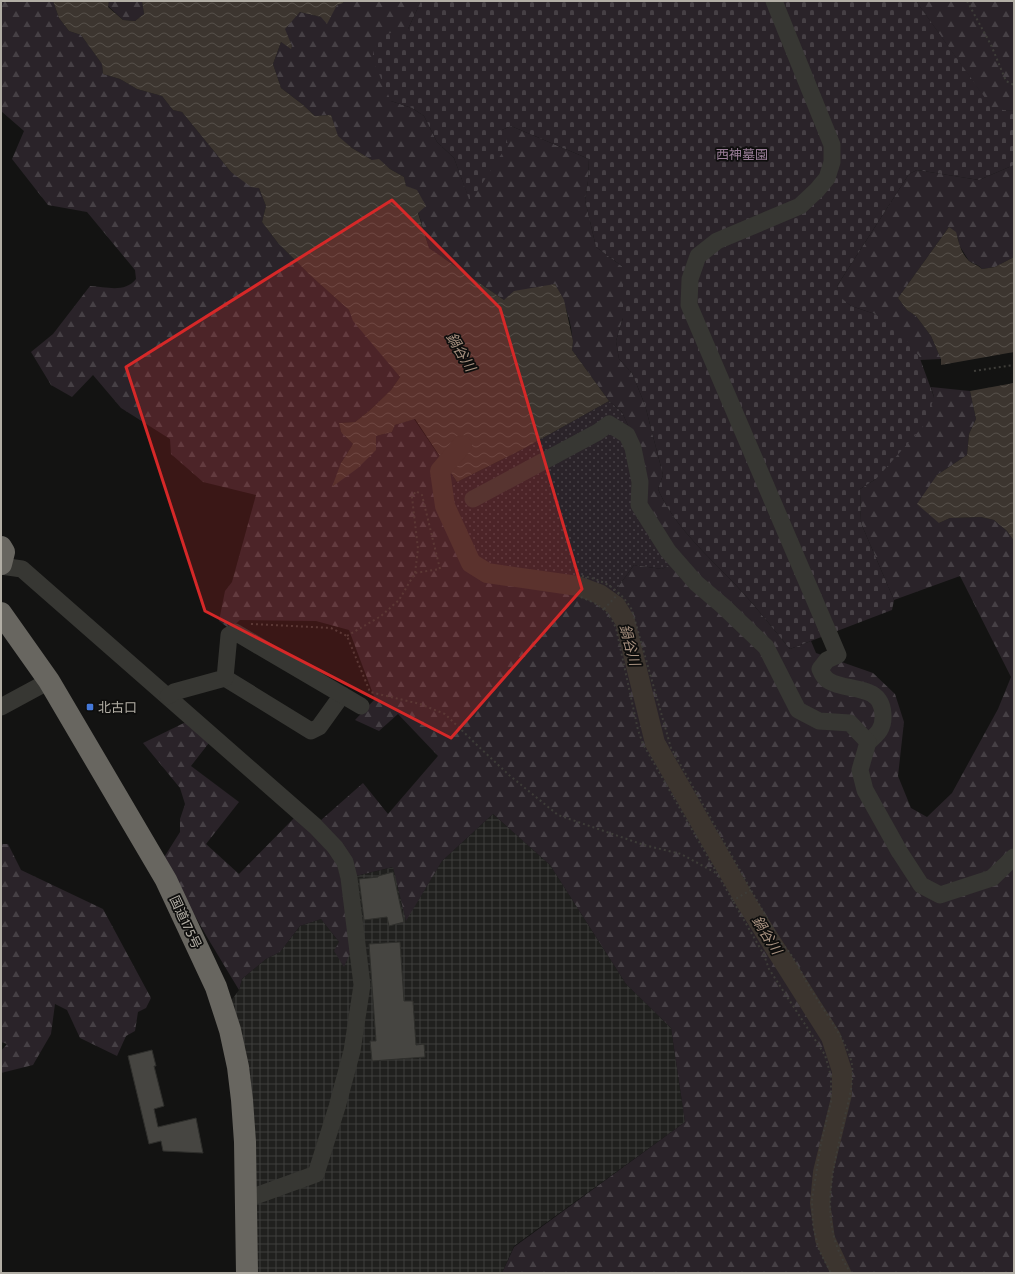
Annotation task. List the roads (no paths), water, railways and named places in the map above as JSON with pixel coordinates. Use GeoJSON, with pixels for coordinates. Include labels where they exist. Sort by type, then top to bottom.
{"type":"FeatureCollection","features":[{"type":"Feature","properties":{"kind":"highway"},"geometry":{"type":"LineString","coordinates":[[1,547],[4,552],[1,565]]}},
{"type":"Feature","properties":{"kind":"highway","name":"国道175号"},"geometry":{"type":"LineString","coordinates":[[1,613],[49,681],[166,880],[216,987],[230,1030],[238,1067],[245,1142],[247,1273]]}},
{"type":"Feature","properties":{"kind":"street"},"geometry":{"type":"LineString","coordinates":[[774,1],[832,145],[832,162],[827,178],[800,206],[717,241],[698,256],[690,279],[689,304],[838,655],[827,660],[820,669],[824,677],[830,682],[867,691],[877,698],[883,709],[884,722],[879,733],[868,742],[860,770],[865,790],[899,851],[921,886],[940,895],[992,878],[1014,857]]}},
{"type":"Feature","properties":{"kind":"street"},"geometry":{"type":"LineString","coordinates":[[473,499],[598,432],[609,424],[627,435],[633,448],[640,482],[639,505],[668,551],[696,582],[766,647],[798,710],[819,721],[850,723],[868,742]]}},
{"type":"Feature","properties":{"kind":"street"},"geometry":{"type":"LineString","coordinates":[[1,565],[22,569],[316,826],[336,848],[345,862],[349,878],[362,985],[352,1051],[337,1107],[316,1174],[247,1199]]}},
{"type":"Feature","properties":{"kind":"street"},"geometry":{"type":"LineString","coordinates":[[225,678],[229,635],[235,632],[361,706]]}},
{"type":"Feature","properties":{"kind":"street"},"geometry":{"type":"LineString","coordinates":[[168,696],[174,692],[225,678],[311,731],[319,727],[342,695]]}},
{"type":"Feature","properties":{"kind":"street"},"geometry":{"type":"LineString","coordinates":[[1,707],[49,681]]}},
{"type":"Feature","properties":{"kind":"water"},"geometry":{"type":"Polygon","coordinates":[[[53,1],[109,1],[108,7],[123,20],[135,21],[144,14],[142,1],[344,1],[343,3],[337,5],[327,24],[321,17],[300,12],[285,29],[292,46],[291,49],[281,42],[273,64],[281,88],[315,116],[331,115],[338,136],[352,148],[372,160],[379,159],[390,169],[404,177],[406,186],[417,190],[426,206],[418,213],[429,248],[504,300],[514,291],[555,284],[564,300],[573,341],[572,350],[609,401],[525,448],[457,482],[415,419],[395,425],[392,432],[376,436],[376,450],[358,468],[332,487],[341,463],[353,444],[341,432],[339,423],[355,422],[391,390],[400,377],[353,321],[349,310],[311,276],[278,243],[262,222],[266,206],[259,188],[251,187],[231,172],[182,112],[173,110],[162,96],[137,89],[120,79],[103,74],[102,64],[81,35],[69,31],[59,18],[53,1]]]}},
{"type":"Feature","properties":{"kind":"water"},"geometry":{"type":"Polygon","coordinates":[[[949,227],[956,232],[960,247],[966,258],[982,269],[995,267],[1014,257],[1014,352],[941,365],[941,359],[931,336],[916,316],[907,310],[898,298],[949,227]]]}},
{"type":"Feature","properties":{"kind":"water"},"geometry":{"type":"Polygon","coordinates":[[[1014,383],[1014,541],[1007,531],[994,520],[981,517],[950,518],[939,523],[917,504],[937,475],[967,455],[969,434],[976,419],[970,391],[1014,383]]]}},
{"type":"Feature","properties":{"kind":"waterway","name":"鍋谷川"},"geometry":{"type":"LineString","coordinates":[[462,445],[440,471],[445,506],[471,563],[487,573],[578,586],[599,594],[616,606],[625,621],[655,743],[746,902],[831,1037],[842,1071],[842,1094],[823,1172],[820,1203],[825,1239],[841,1273]]}},
{"type":"Feature","properties":{"kind":"place","name":"北古口"},"geometry":{"type":"Point","coordinates":[90,707]}},
{"type":"Feature","properties":{"kind":"park label","name":"西神墓園"},"geometry":{"type":"Point","coordinates":[742,154]}}]}
